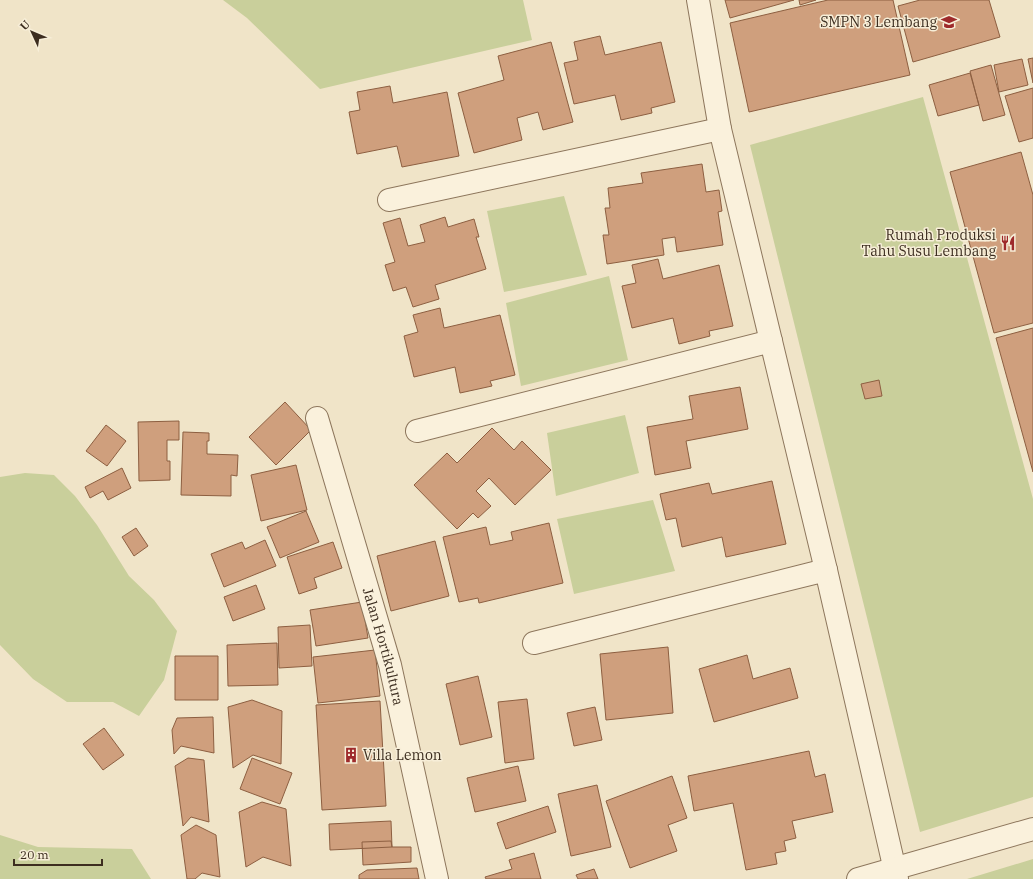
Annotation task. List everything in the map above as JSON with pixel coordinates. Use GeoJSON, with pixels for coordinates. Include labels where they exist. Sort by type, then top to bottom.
{"type":"FeatureCollection","features":[{"type":"Feature","properties":{"kind":"street"},"geometry":{"type":"LineString","coordinates":[[698,0],[720,129],[826,570],[896,874]]}},
{"type":"Feature","properties":{"kind":"street"},"geometry":{"type":"LineString","coordinates":[[389,200],[720,129]]}},
{"type":"Feature","properties":{"kind":"street"},"geometry":{"type":"LineString","coordinates":[[417,431],[771,341]]}},
{"type":"Feature","properties":{"kind":"street","name":"Jalan Hortikultura"},"geometry":{"type":"LineString","coordinates":[[317,418],[390,665],[437,879]]}},
{"type":"Feature","properties":{"kind":"street"},"geometry":{"type":"LineString","coordinates":[[534,643],[826,570]]}},
{"type":"Feature","properties":{"kind":"street"},"geometry":{"type":"LineString","coordinates":[[858,879],[896,874],[1033,829]]}},
{"type":"Feature","properties":{"kind":"green space"},"geometry":{"type":"Polygon","coordinates":[[[223,0],[523,0],[532,40],[320,89],[247,18],[223,0]]]}},
{"type":"Feature","properties":{"kind":"green space"},"geometry":{"type":"Polygon","coordinates":[[[923,97],[1033,499],[1033,797],[920,832],[750,145],[923,97]]]}},
{"type":"Feature","properties":{"kind":"green space"},"geometry":{"type":"Polygon","coordinates":[[[564,196],[587,275],[504,292],[487,211],[564,196]]]}},
{"type":"Feature","properties":{"kind":"green space"},"geometry":{"type":"Polygon","coordinates":[[[609,276],[628,360],[521,386],[506,303],[609,276]]]}},
{"type":"Feature","properties":{"kind":"green space"},"geometry":{"type":"Polygon","coordinates":[[[625,415],[639,473],[556,496],[547,433],[625,415]]]}},
{"type":"Feature","properties":{"kind":"green space"},"geometry":{"type":"Polygon","coordinates":[[[25,473],[54,475],[75,496],[97,525],[129,576],[154,600],[177,631],[164,680],[139,716],[113,702],[67,702],[33,679],[0,645],[0,477],[25,473]]]}},
{"type":"Feature","properties":{"kind":"green space"},"geometry":{"type":"Polygon","coordinates":[[[653,500],[675,571],[574,594],[557,519],[653,500]]]}},
{"type":"Feature","properties":{"kind":"green space"},"geometry":{"type":"Polygon","coordinates":[[[0,835],[38,847],[132,849],[151,879],[0,879],[0,835]]]}},
{"type":"Feature","properties":{"kind":"green space"},"geometry":{"type":"Polygon","coordinates":[[[1033,859],[1033,879],[967,879],[1033,859]]]}},
{"type":"Feature","properties":{"kind":"building","name":"SMPN 3 Lembang"},"geometry":{"type":"Polygon","coordinates":[[[725,0],[794,0],[730,18],[725,0]]]}},
{"type":"Feature","properties":{"kind":"building","name":"SMPN 3 Lembang"},"geometry":{"type":"Polygon","coordinates":[[[799,0],[816,0],[800,5],[799,0]]]}},
{"type":"Feature","properties":{"kind":"building"},"geometry":{"type":"Polygon","coordinates":[[[828,0],[893,0],[910,75],[749,112],[730,23],[828,0]]]}},
{"type":"Feature","properties":{"kind":"building","name":"SMPN 3 Lembang"},"geometry":{"type":"Polygon","coordinates":[[[920,0],[989,0],[1000,37],[913,62],[898,6],[920,0]]]}},
{"type":"Feature","properties":{"kind":"building"},"geometry":{"type":"Polygon","coordinates":[[[600,36],[605,55],[661,42],[675,102],[651,108],[652,113],[621,120],[615,95],[574,104],[564,63],[578,60],[574,42],[600,36]]]}},
{"type":"Feature","properties":{"kind":"building"},"geometry":{"type":"Polygon","coordinates":[[[551,42],[573,122],[543,130],[538,112],[517,118],[522,140],[474,153],[458,93],[504,80],[498,56],[551,42]]]}},
{"type":"Feature","properties":{"kind":"building"},"geometry":{"type":"Polygon","coordinates":[[[1033,58],[1033,83],[1028,59],[1033,58]]]}},
{"type":"Feature","properties":{"kind":"building"},"geometry":{"type":"Polygon","coordinates":[[[1022,59],[1028,85],[999,92],[994,65],[1022,59]]]}},
{"type":"Feature","properties":{"kind":"building"},"geometry":{"type":"Polygon","coordinates":[[[991,65],[1005,115],[983,121],[970,71],[991,65]]]}},
{"type":"Feature","properties":{"kind":"building"},"geometry":{"type":"Polygon","coordinates":[[[970,73],[979,105],[938,116],[929,85],[970,73]]]}},
{"type":"Feature","properties":{"kind":"building"},"geometry":{"type":"Polygon","coordinates":[[[390,86],[393,103],[447,92],[459,156],[402,167],[397,146],[357,154],[349,112],[360,110],[357,92],[390,86]]]}},
{"type":"Feature","properties":{"kind":"building"},"geometry":{"type":"Polygon","coordinates":[[[1033,88],[1033,138],[1019,142],[1005,96],[1033,88]]]}},
{"type":"Feature","properties":{"kind":"building"},"geometry":{"type":"Polygon","coordinates":[[[1021,152],[1033,195],[1033,323],[994,333],[950,172],[1021,152]]]}},
{"type":"Feature","properties":{"kind":"building"},"geometry":{"type":"Polygon","coordinates":[[[702,164],[706,192],[719,190],[722,211],[718,212],[723,245],[677,252],[675,237],[662,239],[664,255],[607,264],[603,235],[609,235],[605,208],[610,208],[608,188],[643,183],[641,173],[702,164]]]}},
{"type":"Feature","properties":{"kind":"building"},"geometry":{"type":"Polygon","coordinates":[[[445,217],[448,227],[474,219],[479,237],[476,237],[486,269],[435,285],[439,299],[413,307],[406,287],[393,291],[385,265],[395,262],[383,223],[400,218],[408,246],[425,242],[420,225],[445,217]]]}},
{"type":"Feature","properties":{"kind":"building"},"geometry":{"type":"Polygon","coordinates":[[[658,259],[663,279],[719,265],[733,326],[709,331],[710,336],[679,344],[673,318],[632,328],[622,286],[636,283],[632,265],[658,259]]]}},
{"type":"Feature","properties":{"kind":"building"},"geometry":{"type":"Polygon","coordinates":[[[440,308],[444,328],[500,315],[515,375],[490,381],[492,386],[460,393],[455,367],[414,377],[404,336],[418,332],[413,315],[440,308]]]}},
{"type":"Feature","properties":{"kind":"building"},"geometry":{"type":"Polygon","coordinates":[[[1033,328],[1033,472],[996,338],[1033,328]]]}},
{"type":"Feature","properties":{"kind":"building"},"geometry":{"type":"Polygon","coordinates":[[[879,380],[882,396],[865,399],[861,384],[879,380]]]}},
{"type":"Feature","properties":{"kind":"building"},"geometry":{"type":"Polygon","coordinates":[[[740,387],[748,429],[686,441],[691,468],[655,475],[647,427],[693,419],[689,396],[740,387]]]}},
{"type":"Feature","properties":{"kind":"building"},"geometry":{"type":"Polygon","coordinates":[[[285,402],[311,430],[276,465],[249,437],[285,402]]]}},
{"type":"Feature","properties":{"kind":"building"},"geometry":{"type":"Polygon","coordinates":[[[179,421],[179,440],[167,440],[167,461],[170,461],[170,480],[139,481],[138,422],[179,421]]]}},
{"type":"Feature","properties":{"kind":"building"},"geometry":{"type":"Polygon","coordinates":[[[106,425],[126,441],[107,466],[86,451],[106,425]]]}},
{"type":"Feature","properties":{"kind":"building"},"geometry":{"type":"Polygon","coordinates":[[[492,428],[514,450],[522,441],[551,470],[515,505],[489,478],[476,491],[491,506],[478,518],[473,513],[457,529],[414,485],[447,453],[457,463],[492,428]]]}},
{"type":"Feature","properties":{"kind":"building"},"geometry":{"type":"Polygon","coordinates":[[[183,432],[209,433],[209,441],[207,441],[207,454],[238,455],[237,476],[231,475],[231,496],[181,495],[183,432]]]}},
{"type":"Feature","properties":{"kind":"building"},"geometry":{"type":"Polygon","coordinates":[[[296,465],[307,510],[261,521],[251,475],[296,465]]]}},
{"type":"Feature","properties":{"kind":"building"},"geometry":{"type":"Polygon","coordinates":[[[122,468],[131,488],[108,500],[103,491],[90,498],[85,487],[122,468]]]}},
{"type":"Feature","properties":{"kind":"building"},"geometry":{"type":"Polygon","coordinates":[[[772,481],[786,544],[726,557],[722,537],[682,547],[676,518],[666,520],[660,494],[709,483],[712,494],[772,481]]]}},
{"type":"Feature","properties":{"kind":"building"},"geometry":{"type":"Polygon","coordinates":[[[306,511],[319,542],[280,558],[267,527],[306,511]]]}},
{"type":"Feature","properties":{"kind":"building"},"geometry":{"type":"Polygon","coordinates":[[[549,523],[563,583],[479,603],[478,598],[459,602],[443,537],[486,527],[490,545],[513,540],[511,532],[549,523]]]}},
{"type":"Feature","properties":{"kind":"building"},"geometry":{"type":"Polygon","coordinates":[[[136,528],[148,546],[134,556],[122,537],[136,528]]]}},
{"type":"Feature","properties":{"kind":"building"},"geometry":{"type":"Polygon","coordinates":[[[265,540],[276,566],[224,587],[211,554],[242,542],[245,549],[265,540]]]}},
{"type":"Feature","properties":{"kind":"building"},"geometry":{"type":"Polygon","coordinates":[[[435,541],[449,596],[391,611],[377,556],[435,541]]]}},
{"type":"Feature","properties":{"kind":"building"},"geometry":{"type":"Polygon","coordinates":[[[333,542],[342,568],[314,578],[317,588],[299,594],[287,557],[333,542]]]}},
{"type":"Feature","properties":{"kind":"building"},"geometry":{"type":"Polygon","coordinates":[[[256,585],[265,609],[233,621],[224,597],[256,585]]]}},
{"type":"Feature","properties":{"kind":"building"},"geometry":{"type":"Polygon","coordinates":[[[362,602],[368,638],[316,646],[310,610],[362,602]]]}},
{"type":"Feature","properties":{"kind":"building"},"geometry":{"type":"Polygon","coordinates":[[[310,625],[312,666],[279,668],[278,627],[310,625]]]}},
{"type":"Feature","properties":{"kind":"building"},"geometry":{"type":"Polygon","coordinates":[[[277,643],[278,685],[228,686],[227,645],[277,643]]]}},
{"type":"Feature","properties":{"kind":"building"},"geometry":{"type":"Polygon","coordinates":[[[668,647],[673,713],[606,720],[600,654],[668,647]]]}},
{"type":"Feature","properties":{"kind":"building"},"geometry":{"type":"Polygon","coordinates":[[[375,650],[380,696],[318,703],[313,657],[375,650]]]}},
{"type":"Feature","properties":{"kind":"building"},"geometry":{"type":"Polygon","coordinates":[[[747,655],[753,679],[790,668],[798,698],[714,722],[699,669],[747,655]]]}},
{"type":"Feature","properties":{"kind":"building"},"geometry":{"type":"Polygon","coordinates":[[[175,656],[218,656],[218,700],[175,700],[175,656]]]}},
{"type":"Feature","properties":{"kind":"building"},"geometry":{"type":"Polygon","coordinates":[[[478,676],[492,737],[460,745],[446,684],[478,676]]]}},
{"type":"Feature","properties":{"kind":"building"},"geometry":{"type":"Polygon","coordinates":[[[527,699],[534,759],[505,763],[498,702],[527,699]]]}},
{"type":"Feature","properties":{"kind":"building"},"geometry":{"type":"Polygon","coordinates":[[[252,700],[282,711],[281,764],[253,755],[233,768],[228,707],[252,700]]]}},
{"type":"Feature","properties":{"kind":"building","name":"Villa Lemon"},"geometry":{"type":"Polygon","coordinates":[[[380,701],[386,806],[322,810],[316,705],[380,701]]]}},
{"type":"Feature","properties":{"kind":"building"},"geometry":{"type":"Polygon","coordinates":[[[595,707],[602,740],[574,746],[567,713],[595,707]]]}},
{"type":"Feature","properties":{"kind":"building"},"geometry":{"type":"Polygon","coordinates":[[[213,717],[214,753],[181,746],[174,754],[172,730],[177,718],[213,717]]]}},
{"type":"Feature","properties":{"kind":"building"},"geometry":{"type":"Polygon","coordinates":[[[104,728],[124,755],[103,770],[83,744],[104,728]]]}},
{"type":"Feature","properties":{"kind":"building"},"geometry":{"type":"Polygon","coordinates":[[[809,751],[815,777],[825,774],[833,812],[792,821],[796,838],[784,841],[786,851],[775,853],[777,864],[746,870],[733,803],[694,811],[688,776],[809,751]]]}},
{"type":"Feature","properties":{"kind":"building"},"geometry":{"type":"Polygon","coordinates":[[[188,758],[204,760],[209,822],[191,817],[183,826],[175,766],[188,758]]]}},
{"type":"Feature","properties":{"kind":"building"},"geometry":{"type":"Polygon","coordinates":[[[252,758],[292,773],[280,804],[240,789],[252,758]]]}},
{"type":"Feature","properties":{"kind":"building"},"geometry":{"type":"Polygon","coordinates":[[[518,766],[526,801],[475,812],[467,778],[518,766]]]}},
{"type":"Feature","properties":{"kind":"building"},"geometry":{"type":"Polygon","coordinates":[[[672,776],[687,818],[668,825],[677,851],[630,868],[606,801],[672,776]]]}},
{"type":"Feature","properties":{"kind":"building"},"geometry":{"type":"Polygon","coordinates":[[[597,785],[611,847],[571,856],[558,794],[597,785]]]}},
{"type":"Feature","properties":{"kind":"building"},"geometry":{"type":"Polygon","coordinates":[[[262,802],[286,809],[291,866],[263,857],[246,867],[239,812],[262,802]]]}},
{"type":"Feature","properties":{"kind":"building"},"geometry":{"type":"Polygon","coordinates":[[[548,806],[556,832],[506,849],[497,823],[548,806]]]}},
{"type":"Feature","properties":{"kind":"building"},"geometry":{"type":"Polygon","coordinates":[[[391,821],[392,847],[330,850],[329,824],[391,821]]]}},
{"type":"Feature","properties":{"kind":"building"},"geometry":{"type":"Polygon","coordinates":[[[196,825],[216,835],[220,877],[202,873],[195,879],[187,879],[181,835],[196,825]]]}},
{"type":"Feature","properties":{"kind":"building"},"geometry":{"type":"Polygon","coordinates":[[[391,841],[392,847],[411,847],[411,862],[363,865],[362,842],[391,841]]]}},
{"type":"Feature","properties":{"kind":"building"},"geometry":{"type":"Polygon","coordinates":[[[534,853],[541,879],[486,879],[485,877],[512,869],[509,860],[534,853]]]}},
{"type":"Feature","properties":{"kind":"building"},"geometry":{"type":"Polygon","coordinates":[[[417,868],[419,879],[359,879],[359,875],[367,870],[417,868]]]}},
{"type":"Feature","properties":{"kind":"building"},"geometry":{"type":"Polygon","coordinates":[[[594,869],[598,879],[578,879],[576,875],[594,869]]]}},
{"type":"Feature","properties":{"kind":"place","name":"SMPN 3 Lembang"},"geometry":{"type":"Point","coordinates":[949,22]}},
{"type":"Feature","properties":{"kind":"place","name":"Rumah Produksi Tahu Susu Lembang"},"geometry":{"type":"Point","coordinates":[1008,243]}},
{"type":"Feature","properties":{"kind":"place","name":"Villa Lemon"},"geometry":{"type":"Point","coordinates":[351,755]}}]}
